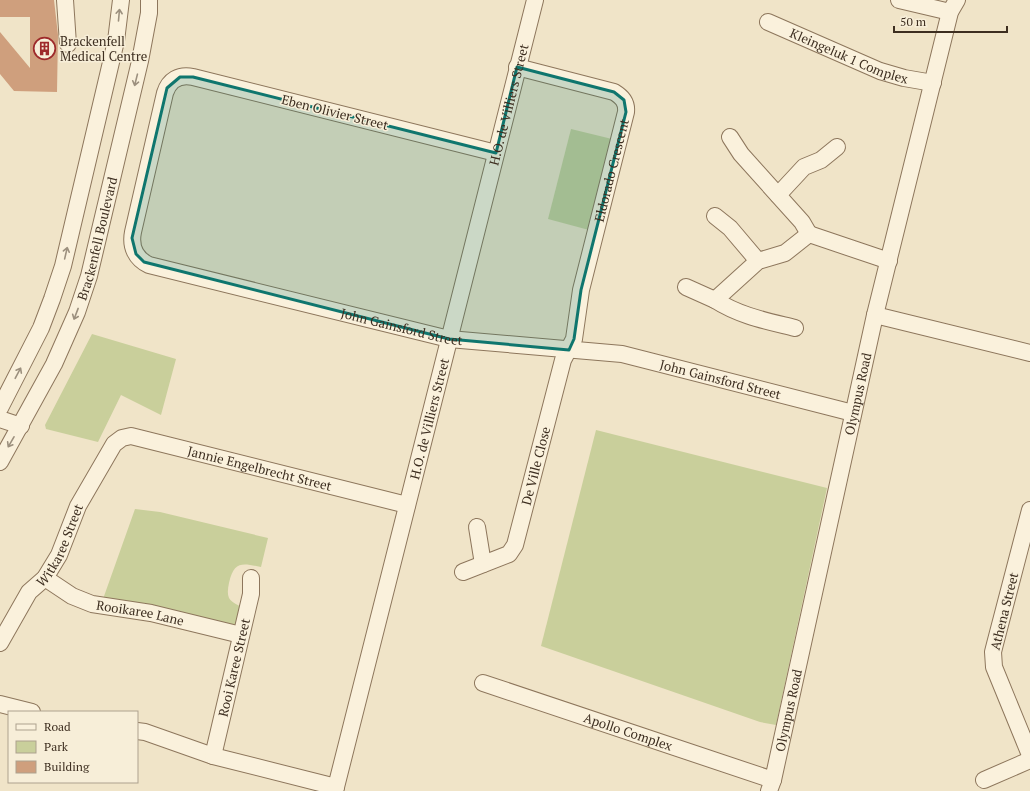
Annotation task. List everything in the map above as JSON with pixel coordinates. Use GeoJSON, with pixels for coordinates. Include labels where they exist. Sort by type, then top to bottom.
{"type":"FeatureCollection","features":[{"type":"Feature","properties":{"kind":"street"},"geometry":{"type":"LineString","coordinates":[[65,0],[68,44]]}},
{"type":"Feature","properties":{"kind":"street","name":"Brackenfell Boulevard"},"geometry":{"type":"LineString","coordinates":[[0,408],[41,328],[63,266],[116,41],[121,0]]}},
{"type":"Feature","properties":{"kind":"street","name":"Brackenfell Boulevard"},"geometry":{"type":"LineString","coordinates":[[0,462],[21,426],[65,341],[77,312],[89,276],[140,60],[149,13],[149,0]]}},
{"type":"Feature","properties":{"kind":"street","name":"H.O. de Villiers Street"},"geometry":{"type":"LineString","coordinates":[[336,789],[535,0]]}},
{"type":"Feature","properties":{"kind":"street"},"geometry":{"type":"LineString","coordinates":[[899,0],[954,6]]}},
{"type":"Feature","properties":{"kind":"street","name":"Olympus Road"},"geometry":{"type":"LineString","coordinates":[[771,786],[875,315],[933,83],[954,6]]}},
{"type":"Feature","properties":{"kind":"street","name":"Kleingeluk 1 Complex"},"geometry":{"type":"LineString","coordinates":[[768,22],[880,71],[904,78],[933,83]]}},
{"type":"Feature","properties":{"kind":"street","name":"Eldorado Crescent"},"geometry":{"type":"LineString","coordinates":[[517,67],[614,92],[624,100],[626,107],[580,290],[574,339],[569,350]]}},
{"type":"Feature","properties":{"kind":"street","name":"Eben Olivier Street"},"geometry":{"type":"LineString","coordinates":[[174,79],[187,76],[193,77],[496,153]]}},
{"type":"Feature","properties":{"kind":"street","name":"John Gainsford Street"},"geometry":{"type":"LineString","coordinates":[[174,79],[167,88],[165,94],[132,238],[133,249],[139,259],[149,265],[449,339],[622,354],[853,413]]}},
{"type":"Feature","properties":{"kind":"street"},"geometry":{"type":"LineString","coordinates":[[730,137],[741,154],[802,222],[809,234],[889,261]]}},
{"type":"Feature","properties":{"kind":"street"},"geometry":{"type":"LineString","coordinates":[[778,195],[804,167],[821,160],[837,146]]}},
{"type":"Feature","properties":{"kind":"street"},"geometry":{"type":"LineString","coordinates":[[715,216],[730,228],[758,261]]}},
{"type":"Feature","properties":{"kind":"street"},"geometry":{"type":"LineString","coordinates":[[715,300],[758,261],[785,253],[809,234]]}},
{"type":"Feature","properties":{"kind":"street"},"geometry":{"type":"LineString","coordinates":[[686,287],[744,315],[795,328]]}},
{"type":"Feature","properties":{"kind":"street"},"geometry":{"type":"LineString","coordinates":[[875,315],[1030,353]]}},
{"type":"Feature","properties":{"kind":"street","name":"De Ville Close"},"geometry":{"type":"LineString","coordinates":[[463,572],[509,554],[515,545],[563,360],[569,350]]}},
{"type":"Feature","properties":{"kind":"street"},"geometry":{"type":"LineString","coordinates":[[0,419],[21,426]]}},
{"type":"Feature","properties":{"kind":"street","name":"Jannie Engelbrecht Street"},"geometry":{"type":"LineString","coordinates":[[114,444],[122,438],[131,436],[407,505]]}},
{"type":"Feature","properties":{"kind":"street","name":"Witkaree Street"},"geometry":{"type":"LineString","coordinates":[[0,643],[29,592],[45,578],[59,555],[78,506],[114,444]]}},
{"type":"Feature","properties":{"kind":"street","name":"Athena Street"},"geometry":{"type":"LineString","coordinates":[[1030,510],[995,644],[993,660],[997,675],[1030,755]]}},
{"type":"Feature","properties":{"kind":"street"},"geometry":{"type":"LineString","coordinates":[[477,527],[483,564]]}},
{"type":"Feature","properties":{"kind":"street","name":"Rooikaree Lane"},"geometry":{"type":"LineString","coordinates":[[45,578],[72,596],[87,603],[151,613],[241,634]]}},
{"type":"Feature","properties":{"kind":"street","name":"Rooi Karee Street"},"geometry":{"type":"LineString","coordinates":[[213,756],[251,594],[251,578]]}},
{"type":"Feature","properties":{"kind":"street","name":"Apollo Complex"},"geometry":{"type":"LineString","coordinates":[[483,683],[771,786]]}},
{"type":"Feature","properties":{"kind":"street"},"geometry":{"type":"LineString","coordinates":[[0,704],[28,711]]}},
{"type":"Feature","properties":{"kind":"street"},"geometry":{"type":"LineString","coordinates":[[138,731],[145,732],[213,756],[336,789]]}},
{"type":"Feature","properties":{"kind":"street"},"geometry":{"type":"LineString","coordinates":[[984,780],[1030,760]]}},
{"type":"Feature","properties":{"kind":"highlighted area"},"geometry":{"type":"Polygon","coordinates":[[[517,67],[614,92],[624,100],[626,112],[581,290],[574,339],[569,350],[449,339],[144,262],[136,254],[132,238],[167,88],[180,77],[193,77],[496,153],[517,67]]]}},
{"type":"Feature","properties":{"kind":"green space"},"geometry":{"type":"Polygon","coordinates":[[[571,129],[612,139],[589,230],[548,219],[571,129]]]}},
{"type":"Feature","properties":{"kind":"green space"},"geometry":{"type":"Polygon","coordinates":[[[92,334],[176,359],[161,415],[121,395],[98,442],[46,429],[45,425],[92,334]]]}},
{"type":"Feature","properties":{"kind":"green space"},"geometry":{"type":"Polygon","coordinates":[[[596,430],[827,488],[776,725],[760,722],[541,646],[596,430]]]}},
{"type":"Feature","properties":{"kind":"green space"},"geometry":{"type":"Polygon","coordinates":[[[135,509],[160,512],[268,538],[261,567],[240,565],[236,567],[231,576],[228,596],[232,601],[241,607],[237,625],[103,599],[135,509]]]}},
{"type":"Feature","properties":{"kind":"building","name":"Brackenfell Medical Centre"},"geometry":{"type":"Polygon","coordinates":[[[0,0],[54,0],[58,35],[57,92],[14,91],[0,74],[0,32],[30,68],[30,17],[0,17],[0,0]]]}},
{"type":"Feature","properties":{"kind":"place","name":"Brackenfell Medical Centre"},"geometry":{"type":"Point","coordinates":[44,48]}}]}
